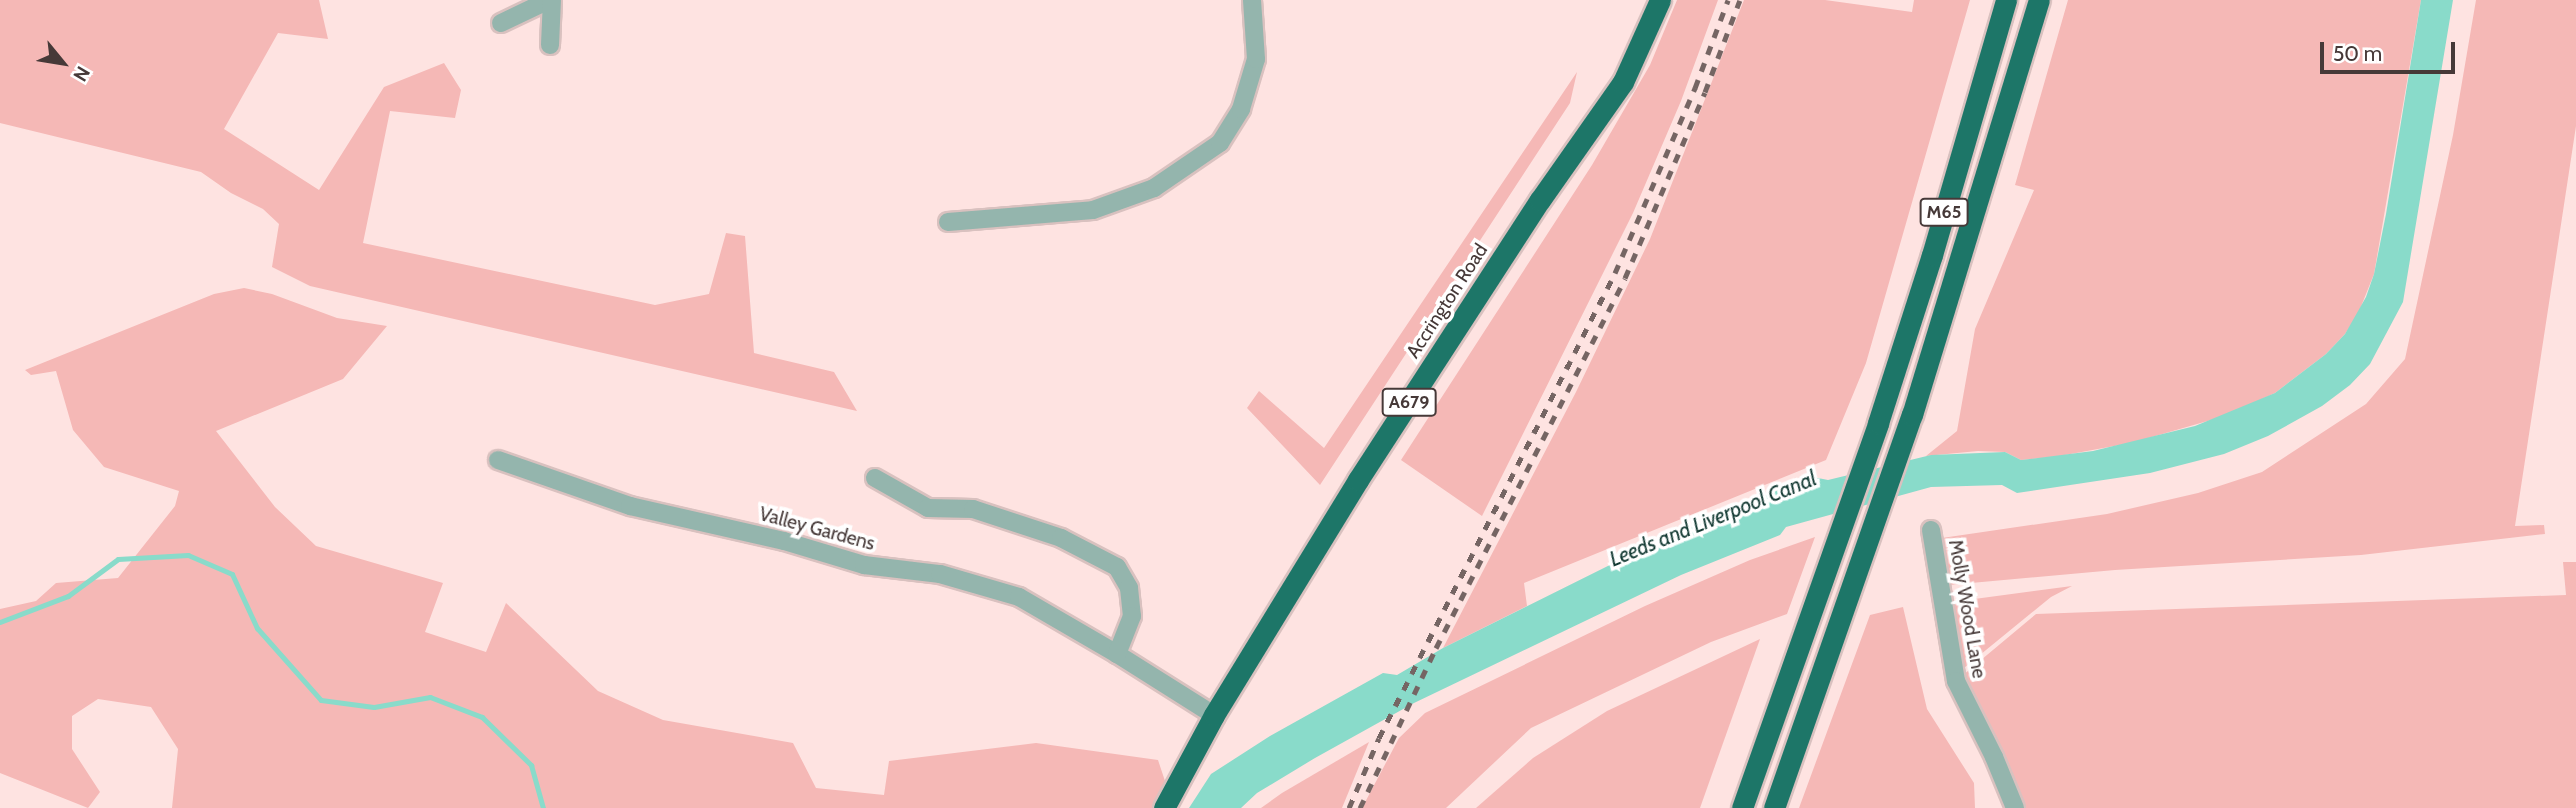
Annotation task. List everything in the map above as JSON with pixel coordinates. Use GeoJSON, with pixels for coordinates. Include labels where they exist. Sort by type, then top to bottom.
{"type":"FeatureCollection","features":[{"type":"Feature","properties":{"kind":"highway","name":"Accrington Road"},"geometry":{"type":"LineString","coordinates":[[1164,808],[1214,715],[1357,480],[1541,200],[1623,82],[1660,0]]}},
{"type":"Feature","properties":{"kind":"highway","name":"M65"},"geometry":{"type":"LineString","coordinates":[[1742,808],[1798,656],[1878,422],[1932,255],[2006,0]]}},
{"type":"Feature","properties":{"kind":"highway","name":"M65"},"geometry":{"type":"LineString","coordinates":[[1774,808],[1829,659],[1912,415],[2039,0]]}},
{"type":"Feature","properties":{"kind":"street"},"geometry":{"type":"LineString","coordinates":[[501,23],[551,0],[550,46]]}},
{"type":"Feature","properties":{"kind":"street"},"geometry":{"type":"LineString","coordinates":[[948,222],[1093,210],[1154,188],[1220,143],[1241,109],[1256,59],[1252,0]]}},
{"type":"Feature","properties":{"kind":"street","name":"Valley Gardens"},"geometry":{"type":"LineString","coordinates":[[498,460],[630,506],[784,541],[864,565],[940,574],[1019,597],[1214,715]]}},
{"type":"Feature","properties":{"kind":"street"},"geometry":{"type":"LineString","coordinates":[[875,478],[928,508],[973,509],[1061,538],[1117,567],[1129,588],[1132,616],[1117,654]]}},
{"type":"Feature","properties":{"kind":"street","name":"Molly Wood Lane"},"geometry":{"type":"LineString","coordinates":[[1932,536],[1956,681],[1994,757],[2015,808]]}},
{"type":"Feature","properties":{"kind":"shaded area"},"geometry":{"type":"Polygon","coordinates":[[[0,0],[319,0],[328,39],[278,33],[224,129],[319,190],[384,87],[444,63],[461,90],[455,118],[390,111],[363,243],[655,305],[709,294],[726,233],[745,236],[754,353],[834,372],[857,411],[310,286],[272,267],[279,224],[263,209],[231,193],[201,172],[0,123],[0,0]]]}},
{"type":"Feature","properties":{"kind":"shaded area"},"geometry":{"type":"Polygon","coordinates":[[[1677,0],[1718,0],[1681,101],[1633,213],[1482,516],[1401,460],[1592,165],[1650,65],[1677,0]]]}},
{"type":"Feature","properties":{"kind":"shaded area"},"geometry":{"type":"Polygon","coordinates":[[[1744,0],[1825,0],[1912,12],[1914,0],[1970,0],[1866,363],[1826,460],[1524,583],[1527,606],[1443,648],[1576,392],[1650,239],[1744,0]]]}},
{"type":"Feature","properties":{"kind":"shaded area"},"geometry":{"type":"Polygon","coordinates":[[[2068,0],[2421,0],[2374,274],[2358,314],[2345,334],[2326,354],[2275,393],[2225,416],[2131,443],[2054,457],[2021,460],[2005,452],[1978,451],[1926,456],[1957,431],[1975,329],[2034,190],[2015,185],[2068,0]]]}},
{"type":"Feature","properties":{"kind":"shaded area"},"geometry":{"type":"Polygon","coordinates":[[[2476,0],[2576,0],[2576,126],[2515,526],[2544,525],[2545,534],[2361,555],[2115,570],[1949,585],[1942,538],[2107,514],[2198,493],[2262,472],[2366,404],[2405,359],[2453,135],[2476,0]]]}},
{"type":"Feature","properties":{"kind":"shaded area"},"geometry":{"type":"Polygon","coordinates":[[[1577,72],[1570,103],[1320,485],[1247,408],[1259,391],[1324,448],[1577,72]]]}},
{"type":"Feature","properties":{"kind":"shaded area"},"geometry":{"type":"Polygon","coordinates":[[[244,288],[272,294],[337,318],[387,326],[343,379],[216,431],[275,507],[316,546],[443,583],[425,632],[486,652],[506,603],[598,691],[663,720],[793,743],[816,788],[884,795],[889,761],[1036,743],[1158,760],[1166,784],[1154,808],[172,808],[178,749],[151,707],[98,699],[72,716],[72,749],[100,792],[88,808],[0,773],[0,609],[36,601],[56,583],[118,578],[175,506],[179,491],[104,467],[73,430],[56,371],[31,375],[25,370],[214,294],[244,288]]]}},
{"type":"Feature","properties":{"kind":"shaded area"},"geometry":{"type":"Polygon","coordinates":[[[1815,537],[1787,614],[1711,642],[1531,728],[1446,808],[1362,808],[1399,738],[1425,713],[1645,606],[1750,560],[1815,537]]]}},
{"type":"Feature","properties":{"kind":"shaded area"},"geometry":{"type":"Polygon","coordinates":[[[2563,562],[2576,562],[2576,808],[2016,808],[2018,787],[1963,675],[2036,614],[2566,595],[2563,562]]]}},
{"type":"Feature","properties":{"kind":"shaded area"},"geometry":{"type":"Polygon","coordinates":[[[2072,586],[2051,597],[1964,668],[1952,602],[2072,586]]]}},
{"type":"Feature","properties":{"kind":"shaded area"},"geometry":{"type":"Polygon","coordinates":[[[1903,607],[1927,709],[1974,783],[1975,808],[1799,808],[1870,615],[1903,607]]]}},
{"type":"Feature","properties":{"kind":"shaded area"},"geometry":{"type":"Polygon","coordinates":[[[1760,639],[1700,808],[1476,808],[1533,758],[1607,711],[1760,639]]]}},
{"type":"Feature","properties":{"kind":"shaded area"},"geometry":{"type":"Polygon","coordinates":[[[1369,742],[1342,808],[1261,808],[1282,793],[1369,742]]]}},
{"type":"Feature","properties":{"kind":"water","name":"Leeds and Liverpool Canal"},"geometry":{"type":"Polygon","coordinates":[[[2421,0],[2453,0],[2403,302],[2370,364],[2350,385],[2322,406],[2268,436],[2224,454],[2150,473],[2017,493],[2002,485],[1931,487],[1786,527],[1780,535],[1681,575],[1414,703],[1257,793],[1241,808],[1189,808],[1211,774],[1270,736],[1383,673],[1397,675],[1443,648],[1644,548],[1794,483],[1813,477],[1828,480],[1931,455],[2005,452],[2021,460],[2093,451],[2195,426],[2275,393],[2326,354],[2345,334],[2366,297],[2374,274],[2386,214],[2421,0]]]}},
{"type":"Feature","properties":{"kind":"waterway"},"geometry":{"type":"LineString","coordinates":[[0,622],[68,596],[118,559],[188,555],[232,574],[257,628],[321,700],[374,707],[430,697],[482,717],[531,765],[543,808]]}},
{"type":"Feature","properties":{"kind":"railway"},"geometry":{"type":"LineString","coordinates":[[1349,808],[1379,738],[1615,273],[1695,88],[1728,0]]}},
{"type":"Feature","properties":{"kind":"railway"},"geometry":{"type":"LineString","coordinates":[[1360,808],[1436,648],[1625,278],[1705,92],[1740,0]]}}]}
